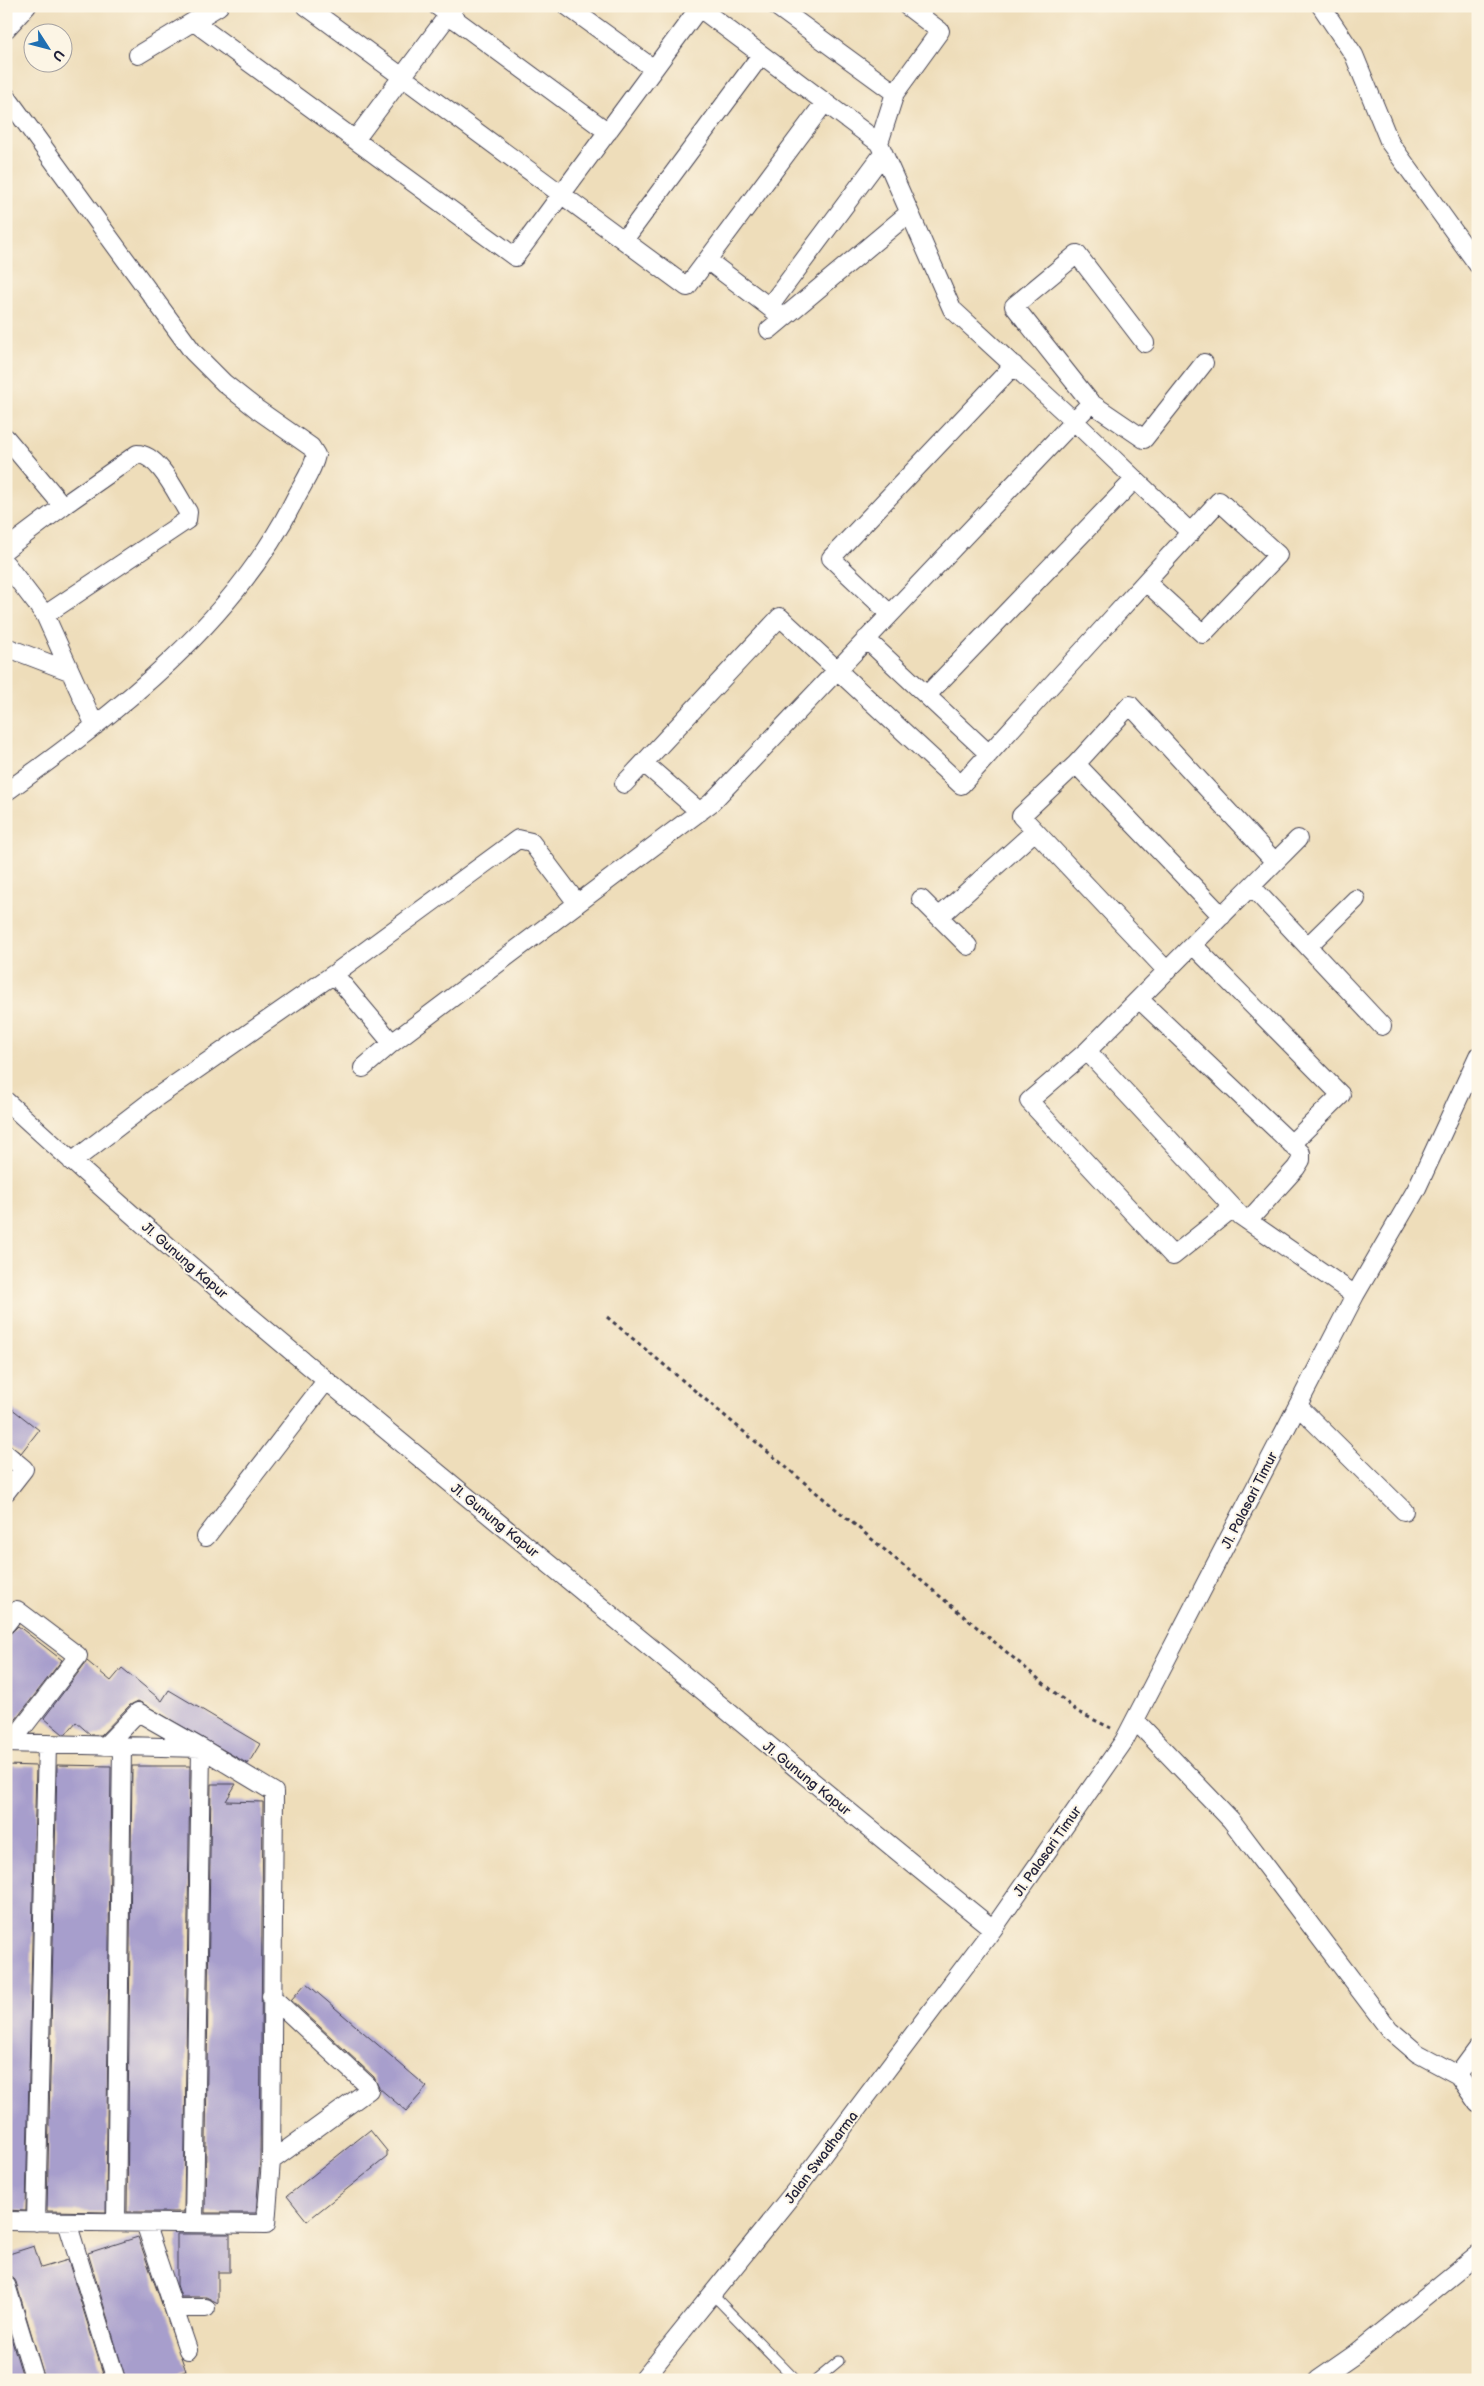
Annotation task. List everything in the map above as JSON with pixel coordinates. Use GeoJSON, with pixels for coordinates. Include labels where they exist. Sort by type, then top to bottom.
{"type":"FeatureCollection","features":[{"type":"Feature","properties":{"kind":"street"},"geometry":{"type":"LineString","coordinates":[[6,29],[27,6]]}},
{"type":"Feature","properties":{"kind":"street"},"geometry":{"type":"LineString","coordinates":[[138,55],[219,6]]}},
{"type":"Feature","properties":{"kind":"street"},"geometry":{"type":"LineString","coordinates":[[306,6],[687,286],[825,102]]}},
{"type":"Feature","properties":{"kind":"street"},"geometry":{"type":"LineString","coordinates":[[567,6],[654,69]]}},
{"type":"Feature","properties":{"kind":"street"},"geometry":{"type":"LineString","coordinates":[[776,6],[895,93]]}},
{"type":"Feature","properties":{"kind":"street"},"geometry":{"type":"LineString","coordinates":[[769,307],[881,148],[895,93],[940,31],[906,6]]}},
{"type":"Feature","properties":{"kind":"street"},"geometry":{"type":"LineString","coordinates":[[1321,6],[1354,55],[1390,144],[1478,265]]}},
{"type":"Feature","properties":{"kind":"street"},"geometry":{"type":"LineString","coordinates":[[194,22],[515,257],[698,7],[825,102],[881,148],[952,309],[1074,421],[1191,533]]}},
{"type":"Feature","properties":{"kind":"street"},"geometry":{"type":"LineString","coordinates":[[355,140],[402,77],[447,9],[608,132]]}},
{"type":"Feature","properties":{"kind":"street"},"geometry":{"type":"LineString","coordinates":[[624,240],[761,55]]}},
{"type":"Feature","properties":{"kind":"street"},"geometry":{"type":"LineString","coordinates":[[6,96],[193,352],[224,384],[311,447],[316,455],[278,533],[238,589],[177,656],[95,726],[6,792]]}},
{"type":"Feature","properties":{"kind":"street"},"geometry":{"type":"LineString","coordinates":[[768,330],[910,213]]}},
{"type":"Feature","properties":{"kind":"street"},"geometry":{"type":"LineString","coordinates":[[1145,343],[1077,254],[1014,306],[1091,403],[1144,439],[1204,362]]}},
{"type":"Feature","properties":{"kind":"street"},"geometry":{"type":"LineString","coordinates":[[707,260],[783,318]]}},
{"type":"Feature","properties":{"kind":"street"},"geometry":{"type":"LineString","coordinates":[[890,614],[832,558],[1014,365]]}},
{"type":"Feature","properties":{"kind":"street"},"geometry":{"type":"LineString","coordinates":[[363,1068],[392,1043],[700,812],[1091,403]]}},
{"type":"Feature","properties":{"kind":"street"},"geometry":{"type":"LineString","coordinates":[[6,438],[63,506]]}},
{"type":"Feature","properties":{"kind":"street"},"geometry":{"type":"LineString","coordinates":[[6,549],[137,454],[142,454],[159,466],[188,512],[187,520],[45,615]]}},
{"type":"Feature","properties":{"kind":"street"},"geometry":{"type":"LineString","coordinates":[[926,695],[1135,479]]}},
{"type":"Feature","properties":{"kind":"street"},"geometry":{"type":"LineString","coordinates":[[624,784],[780,617],[960,786],[1219,501],[1278,555],[1203,634],[1146,582]]}},
{"type":"Feature","properties":{"kind":"street"},"geometry":{"type":"LineString","coordinates":[[6,564],[45,615],[95,726]]}},
{"type":"Feature","properties":{"kind":"street"},"geometry":{"type":"LineString","coordinates":[[866,639],[989,754]]}},
{"type":"Feature","properties":{"kind":"street"},"geometry":{"type":"LineString","coordinates":[[6,647],[69,671]]}},
{"type":"Feature","properties":{"kind":"street"},"geometry":{"type":"LineString","coordinates":[[1167,971],[1020,816],[1076,764],[1130,705],[1275,862]]}},
{"type":"Feature","properties":{"kind":"street"},"geometry":{"type":"LineString","coordinates":[[644,763],[700,812]]}},
{"type":"Feature","properties":{"kind":"street"},"geometry":{"type":"LineString","coordinates":[[1076,764],[1222,916]]}},
{"type":"Feature","properties":{"kind":"street"},"geometry":{"type":"LineString","coordinates":[[939,917],[1035,831]]}},
{"type":"Feature","properties":{"kind":"street"},"geometry":{"type":"LineString","coordinates":[[72,1162],[154,1099],[334,974],[518,839],[531,842],[577,903]]}},
{"type":"Feature","properties":{"kind":"street"},"geometry":{"type":"LineString","coordinates":[[1233,1208],[1173,1256],[1029,1101],[1087,1051],[1298,839]]}},
{"type":"Feature","properties":{"kind":"street"},"geometry":{"type":"LineString","coordinates":[[1251,886],[1382,1026]]}},
{"type":"Feature","properties":{"kind":"street"},"geometry":{"type":"LineString","coordinates":[[921,899],[968,946]]}},
{"type":"Feature","properties":{"kind":"street"},"geometry":{"type":"LineString","coordinates":[[1308,946],[1356,899]]}},
{"type":"Feature","properties":{"kind":"street"},"geometry":{"type":"LineString","coordinates":[[1193,945],[1341,1095],[1291,1144]]}},
{"type":"Feature","properties":{"kind":"street"},"geometry":{"type":"LineString","coordinates":[[334,974],[392,1043]]}},
{"type":"Feature","properties":{"kind":"street"},"geometry":{"type":"LineString","coordinates":[[1139,999],[1301,1153],[1301,1160],[1248,1221]]}},
{"type":"Feature","properties":{"kind":"street"},"geometry":{"type":"LineString","coordinates":[[1087,1051],[1233,1208],[1248,1221],[1355,1295]]}},
{"type":"Feature","properties":{"kind":"street","name":"Jl. Palasari Timur"},"geometry":{"type":"LineString","coordinates":[[993,1929],[1131,1728],[1355,1295],[1416,1190],[1478,1056]]}},
{"type":"Feature","properties":{"kind":"street","name":"Jl. Gunung Kapur"},"geometry":{"type":"LineString","coordinates":[[6,1101],[72,1162],[326,1381],[802,1775],[993,1929]]}},
{"type":"Feature","properties":{"kind":"street"},"geometry":{"type":"LineString","coordinates":[[206,1537],[326,1381]]}},
{"type":"Feature","properties":{"kind":"street"},"geometry":{"type":"LineString","coordinates":[[1298,1406],[1404,1511]]}},
{"type":"Feature","properties":{"kind":"street"},"geometry":{"type":"LineString","coordinates":[[6,1454],[24,1469],[6,1492]]}},
{"type":"Feature","properties":{"kind":"street"},"geometry":{"type":"LineString","coordinates":[[6,1624],[17,1610],[78,1656],[8,1743]]}},
{"type":"Feature","properties":{"kind":"street"},"geometry":{"type":"LineString","coordinates":[[6,2221],[266,2224],[271,2162],[274,1792],[138,1712],[114,1746],[116,2222]]}},
{"type":"Feature","properties":{"kind":"street"},"geometry":{"type":"LineString","coordinates":[[1131,1728],[1231,1820],[1389,2029],[1417,2052],[1458,2075],[1478,2104]]}},
{"type":"Feature","properties":{"kind":"street"},"geometry":{"type":"LineString","coordinates":[[8,1743],[201,1748]]}},
{"type":"Feature","properties":{"kind":"street"},"geometry":{"type":"LineString","coordinates":[[36,2222],[47,1744]]}},
{"type":"Feature","properties":{"kind":"street"},"geometry":{"type":"LineString","coordinates":[[194,2224],[201,1748]]}},
{"type":"Feature","properties":{"kind":"street","name":"Jalan Swadharma"},"geometry":{"type":"LineString","coordinates":[[643,2380],[799,2186],[993,1929]]}},
{"type":"Feature","properties":{"kind":"street"},"geometry":{"type":"LineString","coordinates":[[271,1996],[367,2085],[369,2090],[271,2162]]}},
{"type":"Feature","properties":{"kind":"street"},"geometry":{"type":"LineString","coordinates":[[1458,2075],[1478,2048]]}},
{"type":"Feature","properties":{"kind":"street"},"geometry":{"type":"LineString","coordinates":[[67,2222],[116,2380]]}},
{"type":"Feature","properties":{"kind":"street"},"geometry":{"type":"LineString","coordinates":[[145,2223],[188,2350]]}},
{"type":"Feature","properties":{"kind":"street"},"geometry":{"type":"LineString","coordinates":[[1318,2380],[1354,2355],[1478,2254]]}},
{"type":"Feature","properties":{"kind":"street"},"geometry":{"type":"LineString","coordinates":[[6,2285],[35,2380]]}},
{"type":"Feature","properties":{"kind":"street"},"geometry":{"type":"LineString","coordinates":[[174,2308],[206,2308]]}},
{"type":"Feature","properties":{"kind":"lane"},"geometry":{"type":"LineString","coordinates":[[712,2294],[796,2380]]}},
{"type":"Feature","properties":{"kind":"lane"},"geometry":{"type":"LineString","coordinates":[[816,2380],[839,2361]]}},
{"type":"Feature","properties":{"kind":"path"},"geometry":{"type":"LineString","coordinates":[[607,1317],[1078,1712],[1131,1728]]}},
{"type":"Feature","properties":{"kind":"building"},"geometry":{"type":"Polygon","coordinates":[[[6,1404],[39,1430],[21,1453],[6,1444],[6,1404]]]}},
{"type":"Feature","properties":{"kind":"building"},"geometry":{"type":"Polygon","coordinates":[[[18,1626],[62,1660],[6,1732],[6,1634],[10,1634],[18,1626]]]}},
{"type":"Feature","properties":{"kind":"building"},"geometry":{"type":"Polygon","coordinates":[[[87,1661],[111,1681],[122,1668],[162,1701],[169,1690],[260,1744],[248,1764],[138,1701],[130,1705],[101,1735],[91,1735],[76,1722],[66,1734],[63,1734],[44,1718],[87,1661]]]}},
{"type":"Feature","properties":{"kind":"building"},"geometry":{"type":"Polygon","coordinates":[[[7,1765],[36,1766],[26,2211],[6,2210],[7,1765]]]}},
{"type":"Feature","properties":{"kind":"building"},"geometry":{"type":"Polygon","coordinates":[[[57,1765],[111,1766],[106,2212],[47,2211],[57,1765]]]}},
{"type":"Feature","properties":{"kind":"building"},"geometry":{"type":"Polygon","coordinates":[[[132,1766],[190,1766],[184,2212],[127,2212],[132,1766]]]}},
{"type":"Feature","properties":{"kind":"building"},"geometry":{"type":"Polygon","coordinates":[[[211,1784],[236,1784],[226,1801],[263,1802],[260,2161],[256,2213],[205,2213],[211,1784]]]}},
{"type":"Feature","properties":{"kind":"building"},"geometry":{"type":"Polygon","coordinates":[[[306,1983],[427,2087],[406,2111],[379,2088],[374,2077],[291,2000],[306,1983]]]}},
{"type":"Feature","properties":{"kind":"building"},"geometry":{"type":"Polygon","coordinates":[[[370,2130],[387,2151],[387,2157],[307,2221],[287,2196],[370,2130]]]}},
{"type":"Feature","properties":{"kind":"building"},"geometry":{"type":"Polygon","coordinates":[[[177,2234],[230,2234],[230,2272],[218,2272],[218,2303],[206,2297],[181,2297],[177,2285],[177,2234]]]}},
{"type":"Feature","properties":{"kind":"building"},"geometry":{"type":"Polygon","coordinates":[[[138,2237],[186,2371],[158,2380],[126,2380],[88,2253],[138,2237]]]}},
{"type":"Feature","properties":{"kind":"building"},"geometry":{"type":"Polygon","coordinates":[[[34,2246],[41,2268],[68,2260],[105,2380],[45,2380],[16,2282],[13,2277],[6,2275],[6,2255],[34,2246]]]}},
{"type":"Feature","properties":{"kind":"building"},"geometry":{"type":"Polygon","coordinates":[[[6,2322],[24,2380],[6,2380],[6,2322]]]}}]}
